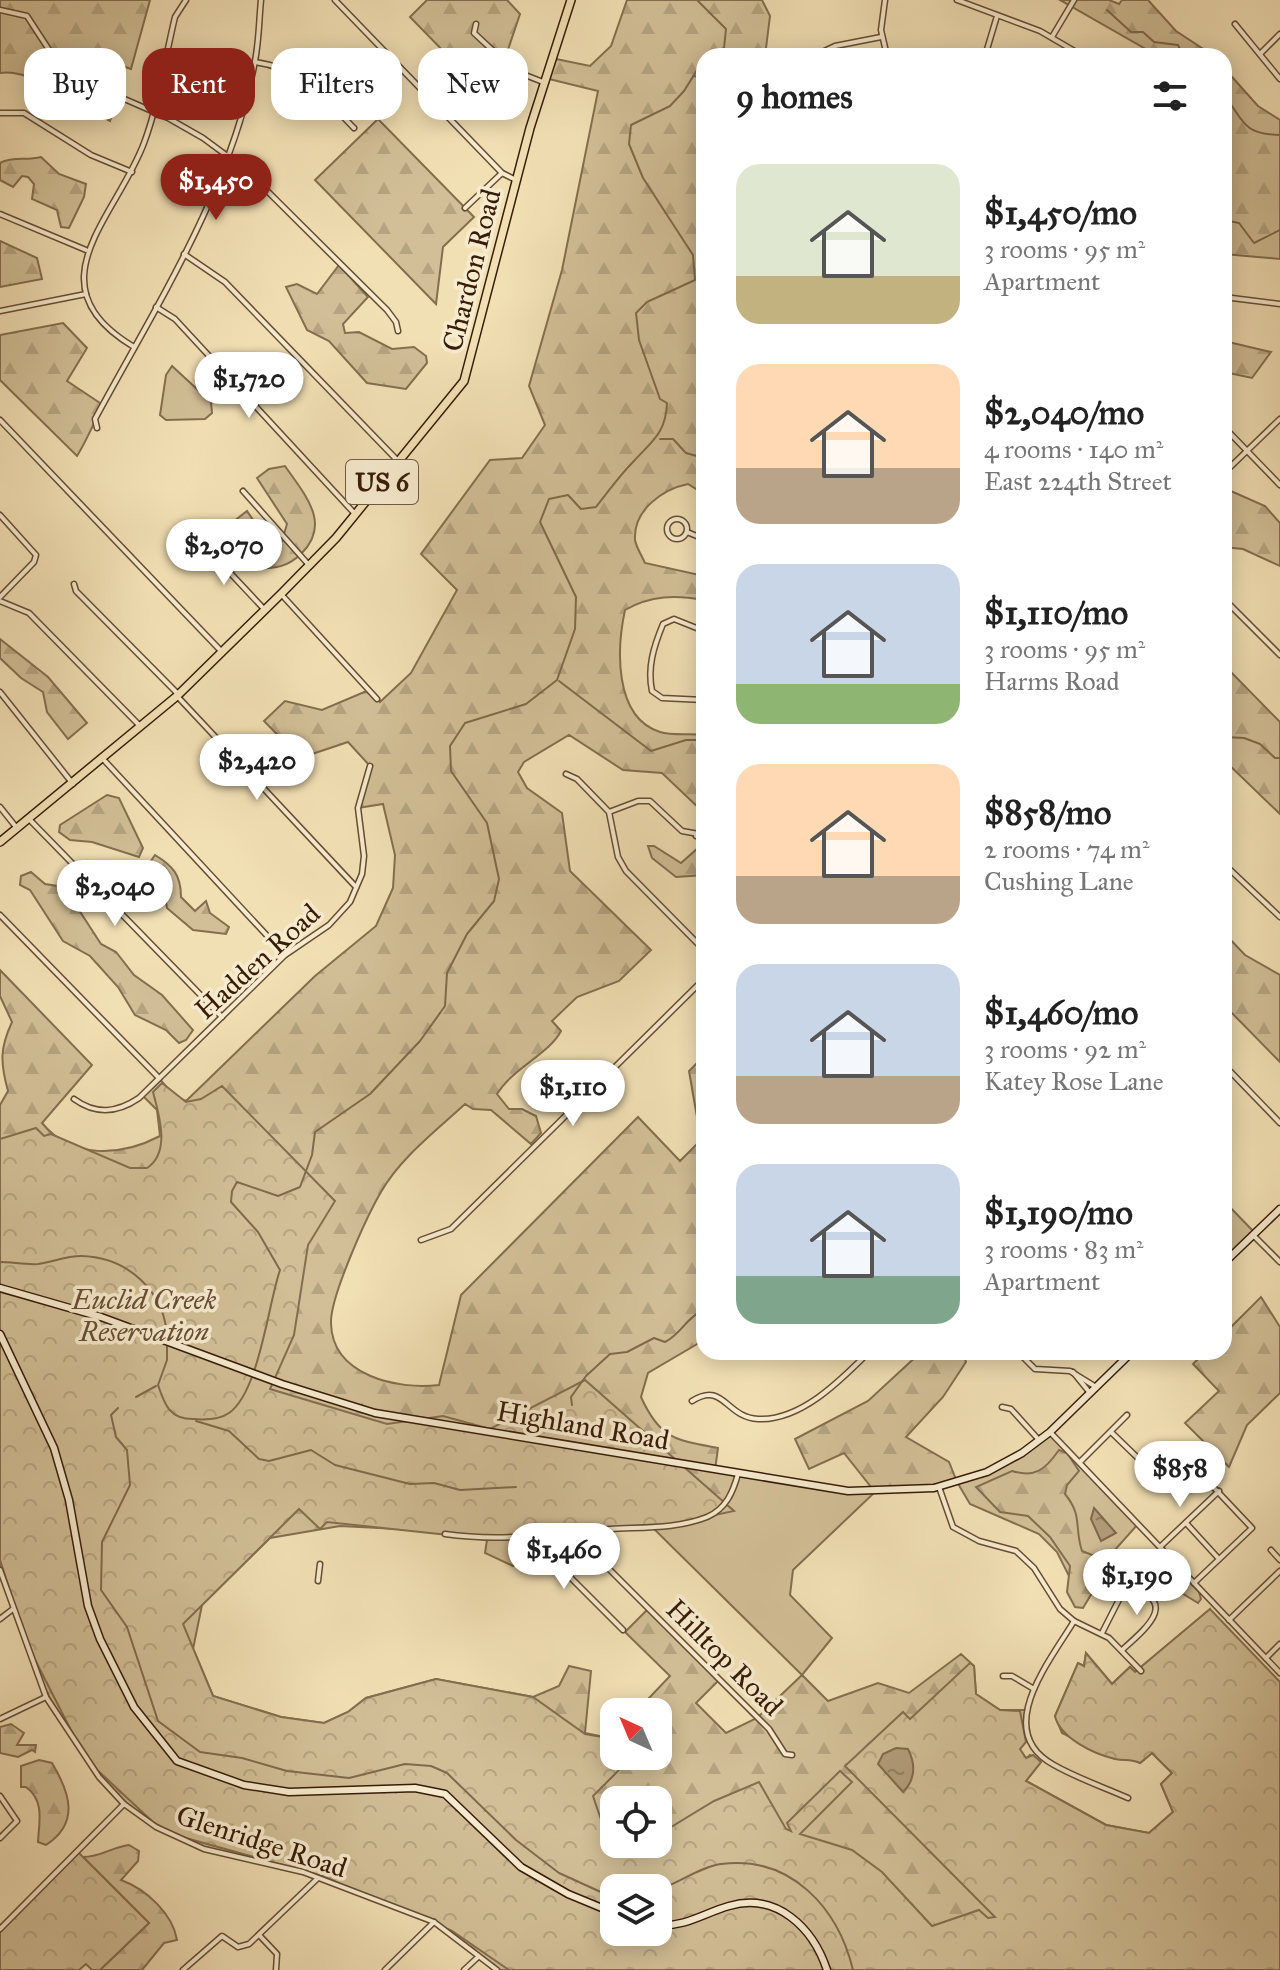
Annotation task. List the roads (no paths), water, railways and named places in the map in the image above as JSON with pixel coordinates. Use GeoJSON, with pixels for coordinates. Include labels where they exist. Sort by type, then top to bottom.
{"type":"FeatureCollection","features":[{"type":"Feature","properties":{"kind":"main road","name":"Chardon Road"},"geometry":{"type":"LineString","coordinates":[[0,842],[178,696],[309,566],[355,514],[469,372],[516,180],[568,1]]}},
{"type":"Feature","properties":{"kind":"street"},"geometry":{"type":"LineString","coordinates":[[168,48],[175,17],[186,0]]}},
{"type":"Feature","properties":{"kind":"street"},"geometry":{"type":"LineString","coordinates":[[261,0],[255,62],[271,64],[300,77],[354,128]]}},
{"type":"Feature","properties":{"kind":"street"},"geometry":{"type":"LineString","coordinates":[[335,0],[502,173],[516,180]]}},
{"type":"Feature","properties":{"kind":"street"},"geometry":{"type":"LineString","coordinates":[[884,48],[881,37],[885,0]]}},
{"type":"Feature","properties":{"kind":"street"},"geometry":{"type":"LineString","coordinates":[[957,0],[1052,37],[1070,48]]}},
{"type":"Feature","properties":{"kind":"street"},"geometry":{"type":"LineString","coordinates":[[1052,37],[1074,0]]}},
{"type":"Feature","properties":{"kind":"street"},"geometry":{"type":"LineString","coordinates":[[0,10],[27,16],[55,59],[74,77],[142,105]]}},
{"type":"Feature","properties":{"kind":"street"},"geometry":{"type":"LineString","coordinates":[[987,48],[997,16]]}},
{"type":"Feature","properties":{"kind":"street"},"geometry":{"type":"LineString","coordinates":[[476,24],[474,33],[511,68],[543,82]]}},
{"type":"Feature","properties":{"kind":"street"},"geometry":{"type":"LineString","coordinates":[[1235,24],[1280,79]]}},
{"type":"Feature","properties":{"kind":"street"},"geometry":{"type":"LineString","coordinates":[[1260,54],[1280,34]]}},
{"type":"Feature","properties":{"kind":"street"},"geometry":{"type":"LineString","coordinates":[[831,48],[881,37]]}},
{"type":"Feature","properties":{"kind":"street"},"geometry":{"type":"LineString","coordinates":[[0,113],[24,113],[91,155],[132,172]]}},
{"type":"Feature","properties":{"kind":"street"},"geometry":{"type":"LineString","coordinates":[[134,347],[103,324],[86,294],[86,250],[132,172],[150,120]]}},
{"type":"Feature","properties":{"kind":"street"},"geometry":{"type":"LineString","coordinates":[[169,120],[228,156],[274,196],[395,319],[398,331]]}},
{"type":"Feature","properties":{"kind":"street"},"geometry":{"type":"LineString","coordinates":[[97,428],[95,419],[184,254],[228,156],[238,120]]}},
{"type":"Feature","properties":{"kind":"street"},"geometry":{"type":"LineString","coordinates":[[465,208],[502,173]]}},
{"type":"Feature","properties":{"kind":"street"},"geometry":{"type":"LineString","coordinates":[[0,214],[86,250]]}},
{"type":"Feature","properties":{"kind":"street"},"geometry":{"type":"LineString","coordinates":[[184,254],[225,282],[398,461]]}},
{"type":"Feature","properties":{"kind":"street"},"geometry":{"type":"LineString","coordinates":[[0,311],[86,294]]}},
{"type":"Feature","properties":{"kind":"street"},"geometry":{"type":"LineString","coordinates":[[1232,298],[1280,304]]}},
{"type":"Feature","properties":{"kind":"street"},"geometry":{"type":"LineString","coordinates":[[156,307],[175,319],[355,514]]}},
{"type":"Feature","properties":{"kind":"street"},"geometry":{"type":"LineString","coordinates":[[1232,465],[1280,419]]}},
{"type":"Feature","properties":{"kind":"street"},"geometry":{"type":"LineString","coordinates":[[0,420],[222,652]]}},
{"type":"Feature","properties":{"kind":"street"},"geometry":{"type":"LineString","coordinates":[[1232,435],[1280,485]]}},
{"type":"Feature","properties":{"kind":"street"},"geometry":{"type":"LineString","coordinates":[[243,491],[309,566]]}},
{"type":"Feature","properties":{"kind":"street"},"geometry":{"type":"LineString","coordinates":[[0,515],[34,548],[34,562],[0,599],[29,613],[141,727]]}},
{"type":"Feature","properties":{"kind":"street"},"geometry":{"type":"LineString","coordinates":[[687,532],[680,539],[672,538],[668,525],[681,519],[687,532],[696,536]]}},
{"type":"Feature","properties":{"kind":"street"},"geometry":{"type":"LineString","coordinates":[[203,544],[265,610]]}},
{"type":"Feature","properties":{"kind":"street"},"geometry":{"type":"LineString","coordinates":[[74,584],[76,591],[356,888]]}},
{"type":"Feature","properties":{"kind":"street"},"geometry":{"type":"LineString","coordinates":[[281,594],[377,699]]}},
{"type":"Feature","properties":{"kind":"street"},"geometry":{"type":"LineString","coordinates":[[1232,607],[1280,655]]}},
{"type":"Feature","properties":{"kind":"street"},"geometry":{"type":"LineString","coordinates":[[696,628],[674,619],[663,624],[651,654],[652,691],[662,698],[696,700]]}},
{"type":"Feature","properties":{"kind":"street"},"geometry":{"type":"LineString","coordinates":[[0,692],[73,784]]}},
{"type":"Feature","properties":{"kind":"street"},"geometry":{"type":"LineString","coordinates":[[103,759],[285,955]]}},
{"type":"Feature","properties":{"kind":"street","name":"Hadden Road"},"geometry":{"type":"LineString","coordinates":[[74,1099],[93,1109],[117,1110],[139,1098],[285,955],[329,925],[350,902],[364,856],[358,808],[370,766]]}},
{"type":"Feature","properties":{"kind":"street"},"geometry":{"type":"LineString","coordinates":[[566,774],[577,779],[609,812],[624,868],[696,942]]}},
{"type":"Feature","properties":{"kind":"street"},"geometry":{"type":"LineString","coordinates":[[609,812],[638,801],[650,801],[682,831],[696,836]]}},
{"type":"Feature","properties":{"kind":"street"},"geometry":{"type":"LineString","coordinates":[[0,807],[17,828]]}},
{"type":"Feature","properties":{"kind":"street"},"geometry":{"type":"LineString","coordinates":[[29,819],[222,1017]]}},
{"type":"Feature","properties":{"kind":"street"},"geometry":{"type":"LineString","coordinates":[[1232,872],[1280,917]]}},
{"type":"Feature","properties":{"kind":"street"},"geometry":{"type":"LineString","coordinates":[[0,915],[159,1078]]}},
{"type":"Feature","properties":{"kind":"street"},"geometry":{"type":"LineString","coordinates":[[421,1240],[451,1229],[696,987]]}},
{"type":"Feature","properties":{"kind":"street"},"geometry":{"type":"LineString","coordinates":[[1232,1073],[1280,1123]]}},
{"type":"Feature","properties":{"kind":"street"},"geometry":{"type":"LineString","coordinates":[[1232,1255],[1280,1209]]}},
{"type":"Feature","properties":{"kind":"street"},"geometry":{"type":"LineString","coordinates":[[1253,1235],[1280,1262]]}},
{"type":"Feature","properties":{"kind":"street","name":"Highland Road"},"geometry":{"type":"LineString","coordinates":[[0,1288],[37,1296],[282,1384],[375,1413],[848,1491],[890,1492],[939,1487],[987,1472],[1050,1432],[1124,1360]]}},
{"type":"Feature","properties":{"kind":"street"},"geometry":{"type":"LineString","coordinates":[[0,1334],[54,1448],[69,1500],[88,1606],[100,1639],[134,1707],[177,1761],[244,1785],[289,1792],[415,1788],[445,1794],[521,1867],[568,1894],[600,1907]]}},
{"type":"Feature","properties":{"kind":"street"},"geometry":{"type":"LineString","coordinates":[[692,1401],[706,1393],[713,1393],[743,1416],[758,1419],[782,1416],[839,1381],[861,1360]]}},
{"type":"Feature","properties":{"kind":"street"},"geometry":{"type":"LineString","coordinates":[[1026,1360],[1035,1369],[1044,1372],[1073,1372],[1096,1387]]}},
{"type":"Feature","properties":{"kind":"street"},"geometry":{"type":"LineString","coordinates":[[1073,1372],[1090,1393]]}},
{"type":"Feature","properties":{"kind":"street"},"geometry":{"type":"LineString","coordinates":[[1002,1407],[1009,1407],[1039,1440]]}},
{"type":"Feature","properties":{"kind":"street"},"geometry":{"type":"LineString","coordinates":[[1080,1462],[1127,1415]]}},
{"type":"Feature","properties":{"kind":"street"},"geometry":{"type":"LineString","coordinates":[[1050,1432],[1280,1673]]}},
{"type":"Feature","properties":{"kind":"street"},"geometry":{"type":"LineString","coordinates":[[1111,1432],[1142,1462]]}},
{"type":"Feature","properties":{"kind":"street"},"geometry":{"type":"LineString","coordinates":[[1183,1455],[1220,1490],[1252,1528],[1194,1583]]}},
{"type":"Feature","properties":{"kind":"street"},"geometry":{"type":"LineString","coordinates":[[445,1534],[505,1540],[539,1533],[646,1528],[709,1516],[727,1502],[738,1474]]}},
{"type":"Feature","properties":{"kind":"street"},"geometry":{"type":"LineString","coordinates":[[939,1487],[953,1527],[979,1541],[1016,1551],[1034,1568],[1060,1609],[1074,1621],[1102,1633],[1141,1671]]}},
{"type":"Feature","properties":{"kind":"street"},"geometry":{"type":"LineString","coordinates":[[1160,1547],[1220,1490]]}},
{"type":"Feature","properties":{"kind":"street"},"geometry":{"type":"LineString","coordinates":[[1186,1523],[1219,1559]]}},
{"type":"Feature","properties":{"kind":"street"},"geometry":{"type":"LineString","coordinates":[[539,1533],[542,1549],[623,1630]]}},
{"type":"Feature","properties":{"kind":"street","name":"Hilltop Road"},"geometry":{"type":"LineString","coordinates":[[573,1533],[780,1743],[785,1754],[792,1755]]}},
{"type":"Feature","properties":{"kind":"street"},"geometry":{"type":"LineString","coordinates":[[1271,1550],[1280,1560]]}},
{"type":"Feature","properties":{"kind":"street"},"geometry":{"type":"LineString","coordinates":[[1102,1633],[1124,1587],[1146,1560]]}},
{"type":"Feature","properties":{"kind":"street"},"geometry":{"type":"LineString","coordinates":[[318,1581],[320,1564]]}},
{"type":"Feature","properties":{"kind":"street","name":"Glenridge Road"},"geometry":{"type":"LineString","coordinates":[[0,1570],[46,1697],[99,1777],[124,1804],[156,1827],[204,1849],[279,1865],[434,1922],[477,1958],[497,1970]]}},
{"type":"Feature","properties":{"kind":"street"},"geometry":{"type":"LineString","coordinates":[[1229,1620],[1280,1571]]}},
{"type":"Feature","properties":{"kind":"street"},"geometry":{"type":"LineString","coordinates":[[1122,1650],[1150,1625],[1156,1615],[1156,1605],[1150,1595],[1124,1587]]}},
{"type":"Feature","properties":{"kind":"street"},"geometry":{"type":"LineString","coordinates":[[0,1619],[13,1609]]}},
{"type":"Feature","properties":{"kind":"street"},"geometry":{"type":"LineString","coordinates":[[1074,1621],[1034,1689],[1025,1721],[1034,1748],[1054,1765],[1128,1798]]}},
{"type":"Feature","properties":{"kind":"street"},"geometry":{"type":"LineString","coordinates":[[1266,1658],[1280,1644]]}},
{"type":"Feature","properties":{"kind":"street"},"geometry":{"type":"LineString","coordinates":[[1003,1676],[1012,1676],[1034,1689]]}},
{"type":"Feature","properties":{"kind":"street"},"geometry":{"type":"LineString","coordinates":[[0,1719],[46,1697]]}},
{"type":"Feature","properties":{"kind":"street"},"geometry":{"type":"LineString","coordinates":[[0,1796],[17,1821],[0,1838]]}},
{"type":"Feature","properties":{"kind":"street"},"geometry":{"type":"LineString","coordinates":[[0,1929],[124,1804]]}},
{"type":"Feature","properties":{"kind":"street"},"geometry":{"type":"LineString","coordinates":[[183,1970],[222,1936],[243,1948],[318,1878]]}},
{"type":"Feature","properties":{"kind":"street"},"geometry":{"type":"LineString","coordinates":[[672,1924],[692,1922],[741,1904],[775,1909],[807,1929],[819,1946],[827,1970]]}},
{"type":"Feature","properties":{"kind":"street"},"geometry":{"type":"LineString","coordinates":[[385,1970],[434,1922]]}},
{"type":"Feature","properties":{"kind":"street"},"geometry":{"type":"LineString","coordinates":[[260,1935],[277,1954],[276,1970]]}},
{"type":"Feature","properties":{"kind":"street"},"geometry":{"type":"LineString","coordinates":[[464,1970],[477,1958]]}},
{"type":"Feature","properties":{"kind":"water"},"geometry":{"type":"Polygon","coordinates":[[[1094,1508],[1116,1533],[1101,1541],[1091,1519],[1094,1508]]]}},
{"type":"Feature","properties":{"kind":"water"},"geometry":{"type":"Polygon","coordinates":[[[896,1748],[908,1749],[913,1766],[912,1777],[903,1792],[878,1764],[883,1754],[896,1748]]]}},
{"type":"Feature","properties":{"kind":"waterway"},"geometry":{"type":"LineString","coordinates":[[697,0],[726,29],[724,48]]}},
{"type":"Feature","properties":{"kind":"waterway"},"geometry":{"type":"LineString","coordinates":[[1107,10],[1131,32],[1143,32],[1154,42],[1178,45],[1179,48]]}},
{"type":"Feature","properties":{"kind":"waterway"},"geometry":{"type":"LineString","coordinates":[[167,1345],[167,1360],[158,1385],[170,1410],[179,1417],[202,1419],[229,1413],[248,1387],[255,1368],[280,1270],[258,1232],[231,1202],[232,1191],[237,1182],[278,1196],[300,1187],[312,1155],[315,1132],[370,1094],[420,1041],[445,1006],[447,973],[467,934],[494,901],[499,879],[487,823],[451,771],[450,746],[465,723],[526,704],[557,680],[575,629],[576,597],[540,522],[549,499],[568,495],[581,509],[596,507],[657,436],[664,422],[667,403],[660,399],[639,340],[636,313],[647,302],[695,280],[693,255],[643,178],[629,144],[631,125],[670,106],[696,72]]}},
{"type":"Feature","properties":{"kind":"waterway"},"geometry":{"type":"LineString","coordinates":[[1232,106],[1250,128],[1280,135]]}},
{"type":"Feature","properties":{"kind":"waterway"},"geometry":{"type":"LineString","coordinates":[[1232,222],[1239,223],[1254,243],[1280,230]]}},
{"type":"Feature","properties":{"kind":"waterway"},"geometry":{"type":"LineString","coordinates":[[660,439],[673,439],[686,453],[696,456]]}},
{"type":"Feature","properties":{"kind":"waterway"},"geometry":{"type":"LineString","coordinates":[[559,681],[651,751],[696,740]]}},
{"type":"Feature","properties":{"kind":"waterway"},"geometry":{"type":"LineString","coordinates":[[1232,737],[1260,744],[1275,758],[1280,758]]}},
{"type":"Feature","properties":{"kind":"waterway"},"geometry":{"type":"LineString","coordinates":[[0,1262],[38,1264],[81,1256],[114,1263],[129,1270],[152,1292],[160,1306],[167,1339]]}},
{"type":"Feature","properties":{"kind":"waterway"},"geometry":{"type":"LineString","coordinates":[[572,1405],[571,1397],[586,1376],[610,1354],[627,1352],[654,1338],[665,1342],[696,1315]]}},
{"type":"Feature","properties":{"kind":"waterway"},"geometry":{"type":"LineString","coordinates":[[136,1397],[156,1386]]}},
{"type":"Feature","properties":{"kind":"waterway"},"geometry":{"type":"LineString","coordinates":[[118,1408],[111,1415],[116,1437],[127,1450],[130,1485],[102,1542],[101,1590],[127,1627],[158,1721],[200,1752],[242,1758],[287,1771],[349,1778],[405,1764],[431,1766],[447,1773],[516,1840],[559,1873],[600,1892]]}},
{"type":"Feature","properties":{"kind":"waterway"},"geometry":{"type":"LineString","coordinates":[[196,1421],[229,1431],[259,1459],[269,1461],[311,1450],[335,1465],[410,1484],[434,1483],[460,1490],[516,1487]]}},
{"type":"Feature","properties":{"kind":"waterway"},"geometry":{"type":"LineString","coordinates":[[672,1883],[721,1864],[746,1863],[790,1877],[808,1890],[836,1926],[853,1970]]}},
{"type":"Feature","properties":{"kind":"park label","name":"Euclid Creek Reservation"},"geometry":{"type":"Point","coordinates":[144,1315]}}]}
